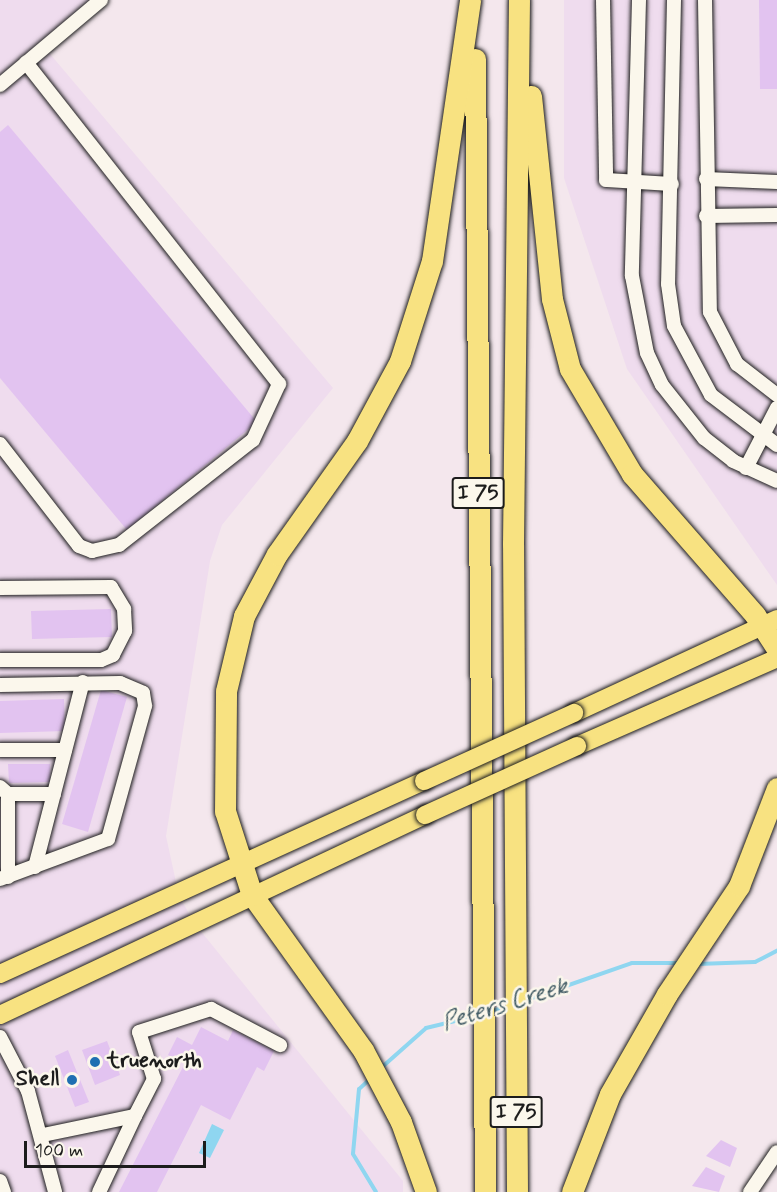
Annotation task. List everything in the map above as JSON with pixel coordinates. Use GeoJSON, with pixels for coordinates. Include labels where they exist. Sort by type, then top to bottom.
{"type":"FeatureCollection","features":[{"type":"Feature","properties":{"kind":"highway"},"geometry":{"type":"LineString","coordinates":[[426,1192],[400,1122],[363,1050],[252,895],[225,811],[226,691],[244,616],[277,554],[357,441],[400,361],[432,261],[472,0]]}},
{"type":"Feature","properties":{"kind":"highway","name":"I 75"},"geometry":{"type":"LineString","coordinates":[[472,0],[485,1192]]}},
{"type":"Feature","properties":{"kind":"highway"},"geometry":{"type":"LineString","coordinates":[[520,0],[552,299],[570,369],[632,474],[769,623],[777,649]]}},
{"type":"Feature","properties":{"kind":"highway","name":"I 75"},"geometry":{"type":"LineString","coordinates":[[516,1192],[517,976],[513,544],[520,0]]}},
{"type":"Feature","properties":{"kind":"highway"},"geometry":{"type":"LineString","coordinates":[[572,1192],[610,1094],[667,994],[739,886],[777,788]]}},
{"type":"Feature","properties":{"kind":"main road"},"geometry":{"type":"LineString","coordinates":[[0,975],[243,868],[424,781],[769,623]]}},
{"type":"Feature","properties":{"kind":"main road"},"geometry":{"type":"LineString","coordinates":[[0,1015],[425,815],[777,658]]}},
{"type":"Feature","properties":{"kind":"street"},"geometry":{"type":"LineString","coordinates":[[0,85],[100,0]]}},
{"type":"Feature","properties":{"kind":"street"},"geometry":{"type":"LineString","coordinates":[[603,0],[604,171],[613,185],[672,184]]}},
{"type":"Feature","properties":{"kind":"street"},"geometry":{"type":"LineString","coordinates":[[639,0],[632,276],[647,353],[680,412],[704,438],[746,468],[777,481]]}},
{"type":"Feature","properties":{"kind":"street"},"geometry":{"type":"LineString","coordinates":[[674,0],[672,184],[668,284],[674,326],[711,395],[777,445]]}},
{"type":"Feature","properties":{"kind":"street"},"geometry":{"type":"LineString","coordinates":[[705,0],[707,291],[717,330],[737,364],[777,395]]}},
{"type":"Feature","properties":{"kind":"street"},"geometry":{"type":"LineString","coordinates":[[0,444],[80,546],[92,550],[119,545],[254,440],[279,384],[26,63]]}},
{"type":"Feature","properties":{"kind":"street"},"geometry":{"type":"LineString","coordinates":[[706,179],[777,182]]}},
{"type":"Feature","properties":{"kind":"street"},"geometry":{"type":"LineString","coordinates":[[706,211],[777,215]]}},
{"type":"Feature","properties":{"kind":"street"},"geometry":{"type":"LineString","coordinates":[[746,468],[777,408]]}},
{"type":"Feature","properties":{"kind":"street"},"geometry":{"type":"LineString","coordinates":[[0,588],[111,587],[124,609],[125,631],[113,655],[101,660],[0,660]]}},
{"type":"Feature","properties":{"kind":"street"},"geometry":{"type":"LineString","coordinates":[[35,867],[83,682]]}},
{"type":"Feature","properties":{"kind":"street"},"geometry":{"type":"LineString","coordinates":[[0,685],[120,683],[143,693],[145,706],[113,831],[96,846],[4,878],[4,791],[54,794]]}},
{"type":"Feature","properties":{"kind":"street"},"geometry":{"type":"LineString","coordinates":[[0,750],[65,750]]}},
{"type":"Feature","properties":{"kind":"street"},"geometry":{"type":"LineString","coordinates":[[99,1192],[154,1079],[139,1032],[211,1009],[280,1046]]}},
{"type":"Feature","properties":{"kind":"street"},"geometry":{"type":"LineString","coordinates":[[0,1037],[43,1135],[55,1192]]}},
{"type":"Feature","properties":{"kind":"street"},"geometry":{"type":"LineString","coordinates":[[43,1135],[135,1116]]}},
{"type":"Feature","properties":{"kind":"street"},"geometry":{"type":"LineString","coordinates":[[750,1192],[777,1152]]}},
{"type":"Feature","properties":{"kind":"street"},"geometry":{"type":"LineString","coordinates":[[0,1181],[4,1192]]}},
{"type":"Feature","properties":{"kind":"shaded area"},"geometry":{"type":"Polygon","coordinates":[[[0,0],[101,0],[45,48],[333,388],[222,525],[210,561],[166,836],[179,896],[195,924],[403,1181],[403,1192],[0,1192],[0,0]]]}},
{"type":"Feature","properties":{"kind":"shaded area"},"geometry":{"type":"Polygon","coordinates":[[[564,0],[777,0],[777,585],[627,369],[564,178],[564,0]]]}},
{"type":"Feature","properties":{"kind":"water"},"geometry":{"type":"Polygon","coordinates":[[[212,1124],[224,1130],[210,1158],[199,1153],[212,1124]]]}},
{"type":"Feature","properties":{"kind":"building"},"geometry":{"type":"Polygon","coordinates":[[[759,0],[777,0],[777,89],[760,89],[759,0]]]}},
{"type":"Feature","properties":{"kind":"building"},"geometry":{"type":"Polygon","coordinates":[[[8,125],[257,422],[127,530],[0,378],[0,132],[8,125]]]}},
{"type":"Feature","properties":{"kind":"building"},"geometry":{"type":"Polygon","coordinates":[[[111,609],[112,637],[32,639],[31,611],[111,609]]]}},
{"type":"Feature","properties":{"kind":"building"},"geometry":{"type":"Polygon","coordinates":[[[101,690],[127,697],[88,832],[62,824],[101,690]]]}},
{"type":"Feature","properties":{"kind":"building"},"geometry":{"type":"Polygon","coordinates":[[[64,699],[65,731],[0,733],[0,701],[64,699]]]}},
{"type":"Feature","properties":{"kind":"building"},"geometry":{"type":"Polygon","coordinates":[[[8,764],[50,764],[50,782],[9,783],[8,764]]]}},
{"type":"Feature","properties":{"kind":"building"},"geometry":{"type":"Polygon","coordinates":[[[201,1027],[228,1041],[233,1030],[274,1051],[264,1071],[257,1067],[230,1120],[201,1105],[157,1192],[119,1192],[185,1063],[168,1055],[177,1037],[192,1045],[201,1027]]]}},
{"type":"Feature","properties":{"kind":"building"},"geometry":{"type":"Polygon","coordinates":[[[107,1041],[120,1075],[95,1085],[82,1050],[107,1041]]]}},
{"type":"Feature","properties":{"kind":"building"},"geometry":{"type":"Polygon","coordinates":[[[68,1050],[89,1102],[75,1107],[55,1056],[68,1050]]]}},
{"type":"Feature","properties":{"kind":"building"},"geometry":{"type":"Polygon","coordinates":[[[721,1140],[737,1148],[730,1167],[706,1156],[721,1140]]]}},
{"type":"Feature","properties":{"kind":"building"},"geometry":{"type":"Polygon","coordinates":[[[706,1167],[725,1176],[719,1192],[692,1186],[706,1167]]]}},
{"type":"Feature","properties":{"kind":"waterway","name":"Peters Creek"},"geometry":{"type":"LineString","coordinates":[[697,964],[755,962],[777,951]]}},
{"type":"Feature","properties":{"kind":"waterway","name":"Peters Creek"},"geometry":{"type":"LineString","coordinates":[[523,1001],[632,963],[680,963]]}},
{"type":"Feature","properties":{"kind":"waterway","name":"Peters Creek"},"geometry":{"type":"LineString","coordinates":[[489,1012],[508,1006]]}},
{"type":"Feature","properties":{"kind":"waterway","name":"Peters Creek"},"geometry":{"type":"LineString","coordinates":[[381,1068],[426,1028],[476,1016]]}},
{"type":"Feature","properties":{"kind":"waterway","name":"Peters Creek"},"geometry":{"type":"LineString","coordinates":[[371,1078],[359,1089],[353,1154],[376,1192]]}},
{"type":"Feature","properties":{"kind":"place","name":"truenorth"},"geometry":{"type":"Point","coordinates":[95,1062]}},
{"type":"Feature","properties":{"kind":"place","name":"Shell"},"geometry":{"type":"Point","coordinates":[72,1080]}}]}
